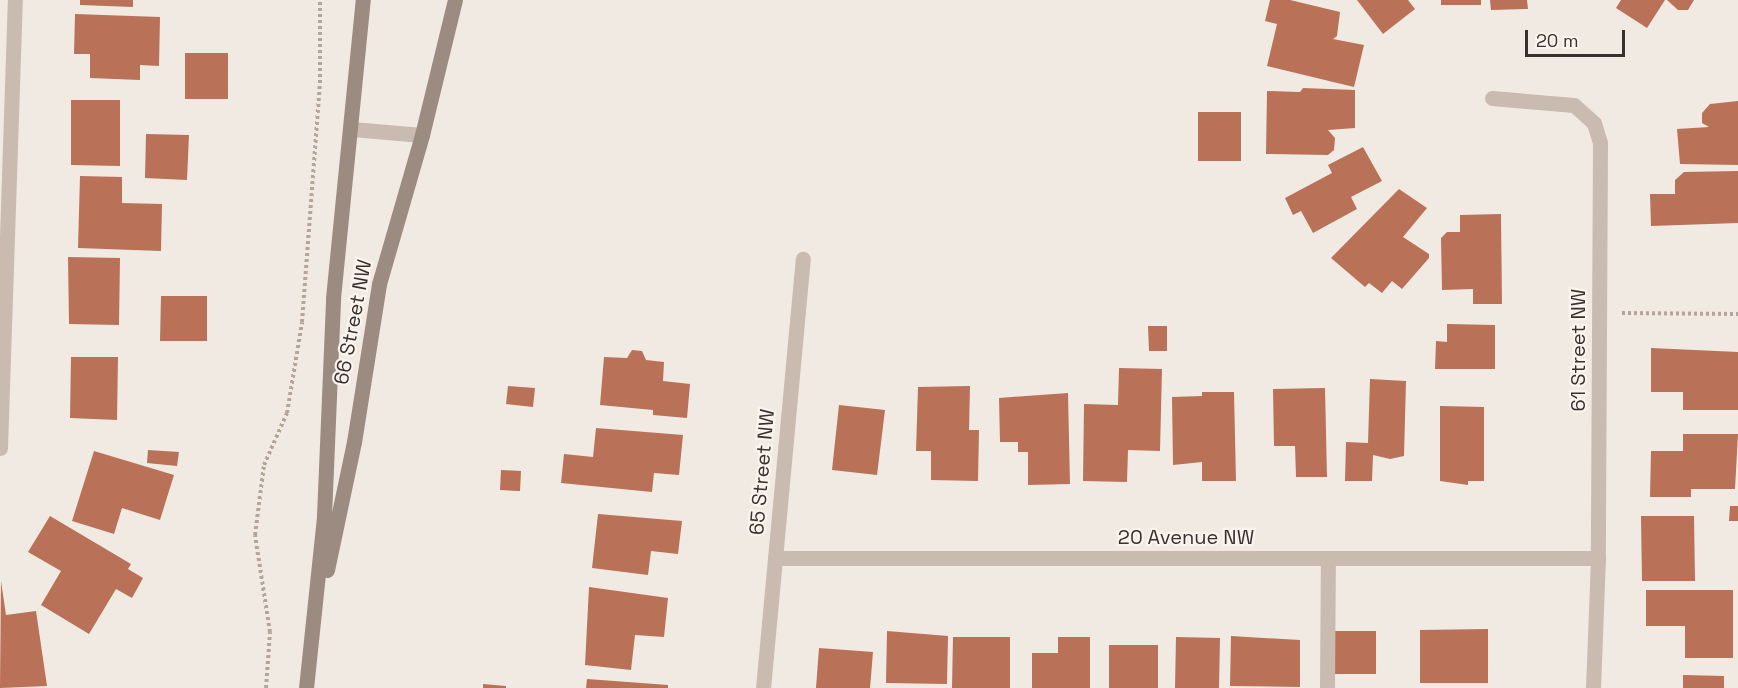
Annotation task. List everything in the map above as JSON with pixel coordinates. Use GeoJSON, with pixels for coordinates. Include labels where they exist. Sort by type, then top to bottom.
{"type":"FeatureCollection","features":[{"type":"Feature","properties":{"kind":"main road","name":"66 Street NW"},"geometry":{"type":"LineString","coordinates":[[306,688],[324,516],[333,298],[352,129],[363,0]]}},
{"type":"Feature","properties":{"kind":"main road","name":"66 Street NW"},"geometry":{"type":"LineString","coordinates":[[309,656],[354,442],[379,284],[422,135],[455,0]]}},
{"type":"Feature","properties":{"kind":"street"},"geometry":{"type":"LineString","coordinates":[[0,448],[15,0]]}},
{"type":"Feature","properties":{"kind":"street","name":"61 Street NW"},"geometry":{"type":"LineString","coordinates":[[1492,98],[1575,105],[1594,123],[1600,143],[1598,558],[1593,688]]}},
{"type":"Feature","properties":{"kind":"street"},"geometry":{"type":"LineString","coordinates":[[352,129],[422,135]]}},
{"type":"Feature","properties":{"kind":"street","name":"65 Street NW"},"geometry":{"type":"LineString","coordinates":[[763,688],[803,260]]}},
{"type":"Feature","properties":{"kind":"street","name":"20 Avenue NW"},"geometry":{"type":"LineString","coordinates":[[775,558],[1598,558]]}},
{"type":"Feature","properties":{"kind":"street"},"geometry":{"type":"LineString","coordinates":[[1327,688],[1328,558]]}},
{"type":"Feature","properties":{"kind":"path"},"geometry":{"type":"LineString","coordinates":[[266,688],[270,632],[255,535],[264,465],[287,413],[302,322],[320,83],[320,0]]}},
{"type":"Feature","properties":{"kind":"path"},"geometry":{"type":"LineString","coordinates":[[1598,313],[1738,314]]}},
{"type":"Feature","properties":{"kind":"building"},"geometry":{"type":"Polygon","coordinates":[[[80,0],[133,0],[133,7],[80,5],[80,0]]]}},
{"type":"Feature","properties":{"kind":"building"},"geometry":{"type":"Polygon","coordinates":[[[1270,0],[1290,0],[1340,12],[1337,36],[1333,39],[1364,45],[1354,87],[1267,66],[1277,24],[1265,21],[1270,0]]]}},
{"type":"Feature","properties":{"kind":"building"},"geometry":{"type":"Polygon","coordinates":[[[1357,0],[1408,0],[1415,9],[1383,34],[1357,0]]]}},
{"type":"Feature","properties":{"kind":"building"},"geometry":{"type":"Polygon","coordinates":[[[1441,0],[1481,0],[1481,5],[1441,5],[1441,0]]]}},
{"type":"Feature","properties":{"kind":"building"},"geometry":{"type":"Polygon","coordinates":[[[1490,0],[1527,0],[1528,9],[1491,10],[1490,0]]]}},
{"type":"Feature","properties":{"kind":"building"},"geometry":{"type":"Polygon","coordinates":[[[1621,0],[1665,0],[1647,28],[1616,8],[1621,0]]]}},
{"type":"Feature","properties":{"kind":"building"},"geometry":{"type":"Polygon","coordinates":[[[1667,0],[1694,0],[1688,10],[1678,10],[1667,0]]]}},
{"type":"Feature","properties":{"kind":"building"},"geometry":{"type":"Polygon","coordinates":[[[75,14],[160,17],[159,66],[140,65],[140,80],[90,78],[90,54],[74,54],[75,14]]]}},
{"type":"Feature","properties":{"kind":"building"},"geometry":{"type":"Polygon","coordinates":[[[185,53],[228,53],[228,99],[185,99],[185,53]]]}},
{"type":"Feature","properties":{"kind":"building"},"geometry":{"type":"Polygon","coordinates":[[[1303,88],[1355,90],[1355,128],[1328,130],[1335,138],[1334,150],[1328,155],[1266,154],[1267,91],[1300,92],[1303,88]]]}},
{"type":"Feature","properties":{"kind":"building"},"geometry":{"type":"Polygon","coordinates":[[[71,100],[120,100],[120,166],[71,165],[71,100]]]}},
{"type":"Feature","properties":{"kind":"building"},"geometry":{"type":"Polygon","coordinates":[[[1738,101],[1738,165],[1680,164],[1677,129],[1709,127],[1702,123],[1702,113],[1710,104],[1738,101]]]}},
{"type":"Feature","properties":{"kind":"building"},"geometry":{"type":"Polygon","coordinates":[[[1198,112],[1241,112],[1241,161],[1198,161],[1198,112]]]}},
{"type":"Feature","properties":{"kind":"building"},"geometry":{"type":"Polygon","coordinates":[[[146,134],[189,135],[187,180],[145,178],[146,134]]]}},
{"type":"Feature","properties":{"kind":"building"},"geometry":{"type":"Polygon","coordinates":[[[1363,147],[1382,181],[1351,197],[1357,209],[1313,233],[1301,211],[1293,215],[1285,198],[1332,173],[1328,165],[1363,147]]]}},
{"type":"Feature","properties":{"kind":"building"},"geometry":{"type":"Polygon","coordinates":[[[1738,171],[1738,223],[1651,226],[1650,194],[1675,194],[1675,180],[1684,172],[1738,171]]]}},
{"type":"Feature","properties":{"kind":"building"},"geometry":{"type":"Polygon","coordinates":[[[80,176],[122,177],[122,203],[162,204],[161,251],[78,248],[80,176]]]}},
{"type":"Feature","properties":{"kind":"building"},"geometry":{"type":"Polygon","coordinates":[[[1399,189],[1427,208],[1403,237],[1429,254],[1429,258],[1402,289],[1392,281],[1382,293],[1369,283],[1365,287],[1331,258],[1399,189]]]}},
{"type":"Feature","properties":{"kind":"building"},"geometry":{"type":"Polygon","coordinates":[[[1501,214],[1502,304],[1473,304],[1473,289],[1442,290],[1441,238],[1447,232],[1460,232],[1460,215],[1501,214]]]}},
{"type":"Feature","properties":{"kind":"building"},"geometry":{"type":"Polygon","coordinates":[[[68,257],[120,258],[119,325],[69,324],[68,257]]]}},
{"type":"Feature","properties":{"kind":"building"},"geometry":{"type":"Polygon","coordinates":[[[161,296],[207,296],[207,341],[160,341],[161,296]]]}},
{"type":"Feature","properties":{"kind":"building"},"geometry":{"type":"Polygon","coordinates":[[[1447,324],[1495,325],[1495,369],[1435,369],[1436,341],[1447,342],[1447,324]]]}},
{"type":"Feature","properties":{"kind":"building"},"geometry":{"type":"Polygon","coordinates":[[[1148,326],[1167,326],[1167,351],[1149,351],[1148,326]]]}},
{"type":"Feature","properties":{"kind":"building"},"geometry":{"type":"Polygon","coordinates":[[[1651,348],[1738,352],[1738,410],[1683,410],[1683,392],[1651,392],[1651,348]]]}},
{"type":"Feature","properties":{"kind":"building"},"geometry":{"type":"Polygon","coordinates":[[[632,350],[642,351],[646,360],[664,362],[663,381],[690,384],[687,418],[653,415],[653,410],[600,405],[604,357],[627,358],[632,350]]]}},
{"type":"Feature","properties":{"kind":"building"},"geometry":{"type":"Polygon","coordinates":[[[71,357],[118,357],[117,420],[70,418],[71,357]]]}},
{"type":"Feature","properties":{"kind":"building"},"geometry":{"type":"Polygon","coordinates":[[[1119,368],[1162,369],[1160,451],[1128,450],[1127,482],[1083,481],[1084,404],[1118,405],[1119,368]]]}},
{"type":"Feature","properties":{"kind":"building"},"geometry":{"type":"Polygon","coordinates":[[[1370,379],[1406,381],[1404,456],[1390,459],[1373,455],[1372,481],[1345,481],[1346,442],[1368,443],[1370,379]]]}},
{"type":"Feature","properties":{"kind":"building"},"geometry":{"type":"Polygon","coordinates":[[[508,386],[535,388],[533,407],[506,404],[508,386]]]}},
{"type":"Feature","properties":{"kind":"building"},"geometry":{"type":"Polygon","coordinates":[[[970,386],[969,430],[979,430],[978,481],[931,480],[931,451],[916,451],[918,387],[970,386]]]}},
{"type":"Feature","properties":{"kind":"building"},"geometry":{"type":"Polygon","coordinates":[[[1325,388],[1327,477],[1296,477],[1295,446],[1274,446],[1273,389],[1325,388]]]}},
{"type":"Feature","properties":{"kind":"building"},"geometry":{"type":"Polygon","coordinates":[[[1202,392],[1234,392],[1236,481],[1202,481],[1202,462],[1173,465],[1172,397],[1202,396],[1202,392]]]}},
{"type":"Feature","properties":{"kind":"building"},"geometry":{"type":"Polygon","coordinates":[[[1068,393],[1070,484],[1028,485],[1028,452],[1018,452],[1018,442],[1000,442],[999,398],[1068,393]]]}},
{"type":"Feature","properties":{"kind":"building"},"geometry":{"type":"Polygon","coordinates":[[[839,405],[885,410],[877,475],[832,470],[839,405]]]}},
{"type":"Feature","properties":{"kind":"building"},"geometry":{"type":"Polygon","coordinates":[[[1440,406],[1484,407],[1484,481],[1468,481],[1468,485],[1440,481],[1440,406]]]}},
{"type":"Feature","properties":{"kind":"building"},"geometry":{"type":"Polygon","coordinates":[[[596,428],[683,435],[679,475],[654,473],[652,492],[561,483],[564,454],[593,457],[596,428]]]}},
{"type":"Feature","properties":{"kind":"building"},"geometry":{"type":"Polygon","coordinates":[[[1683,434],[1738,434],[1735,489],[1691,489],[1691,497],[1650,497],[1651,451],[1683,451],[1683,434]]]}},
{"type":"Feature","properties":{"kind":"building"},"geometry":{"type":"Polygon","coordinates":[[[148,450],[179,452],[177,466],[147,463],[148,450]]]}},
{"type":"Feature","properties":{"kind":"building"},"geometry":{"type":"Polygon","coordinates":[[[94,451],[174,475],[160,520],[122,508],[114,534],[72,521],[94,451]]]}},
{"type":"Feature","properties":{"kind":"building"},"geometry":{"type":"Polygon","coordinates":[[[501,470],[521,471],[520,491],[500,490],[501,470]]]}},
{"type":"Feature","properties":{"kind":"building"},"geometry":{"type":"Polygon","coordinates":[[[1730,506],[1738,506],[1738,521],[1729,521],[1730,506]]]}},
{"type":"Feature","properties":{"kind":"building"},"geometry":{"type":"Polygon","coordinates":[[[598,514],[682,521],[678,554],[651,551],[648,575],[592,568],[598,514]]]}},
{"type":"Feature","properties":{"kind":"building"},"geometry":{"type":"Polygon","coordinates":[[[50,516],[131,564],[128,569],[143,578],[132,598],[116,589],[89,634],[41,605],[61,571],[28,552],[50,516]]]}},
{"type":"Feature","properties":{"kind":"building"},"geometry":{"type":"Polygon","coordinates":[[[1641,516],[1694,516],[1695,581],[1642,581],[1641,516]]]}},
{"type":"Feature","properties":{"kind":"building"},"geometry":{"type":"Polygon","coordinates":[[[1,581],[6,615],[36,611],[47,686],[0,688],[1,581]]]}},
{"type":"Feature","properties":{"kind":"building"},"geometry":{"type":"Polygon","coordinates":[[[589,587],[668,598],[664,637],[635,635],[631,670],[585,665],[589,587]]]}},
{"type":"Feature","properties":{"kind":"building"},"geometry":{"type":"Polygon","coordinates":[[[1646,590],[1733,590],[1733,658],[1685,658],[1685,626],[1646,626],[1646,590]]]}},
{"type":"Feature","properties":{"kind":"building"},"geometry":{"type":"Polygon","coordinates":[[[1488,629],[1488,683],[1420,683],[1420,630],[1488,629]]]}},
{"type":"Feature","properties":{"kind":"building"},"geometry":{"type":"Polygon","coordinates":[[[887,631],[948,636],[947,684],[886,683],[887,631]]]}},
{"type":"Feature","properties":{"kind":"building"},"geometry":{"type":"Polygon","coordinates":[[[1335,631],[1376,631],[1376,674],[1335,674],[1335,631]]]}},
{"type":"Feature","properties":{"kind":"building"},"geometry":{"type":"Polygon","coordinates":[[[1231,636],[1300,640],[1300,687],[1230,686],[1231,636]]]}},
{"type":"Feature","properties":{"kind":"building"},"geometry":{"type":"Polygon","coordinates":[[[953,637],[1010,637],[1010,688],[952,688],[953,637]]]}},
{"type":"Feature","properties":{"kind":"building"},"geometry":{"type":"Polygon","coordinates":[[[1058,637],[1090,637],[1090,688],[1032,688],[1032,653],[1058,653],[1058,637]]]}},
{"type":"Feature","properties":{"kind":"building"},"geometry":{"type":"Polygon","coordinates":[[[1176,637],[1220,638],[1219,688],[1175,688],[1176,637]]]}},
{"type":"Feature","properties":{"kind":"building"},"geometry":{"type":"Polygon","coordinates":[[[1109,645],[1158,645],[1158,688],[1109,688],[1109,645]]]}},
{"type":"Feature","properties":{"kind":"building"},"geometry":{"type":"Polygon","coordinates":[[[819,648],[873,652],[870,688],[816,688],[819,648]]]}},
{"type":"Feature","properties":{"kind":"building"},"geometry":{"type":"Polygon","coordinates":[[[1683,675],[1724,676],[1724,688],[1683,688],[1683,675]]]}},
{"type":"Feature","properties":{"kind":"building"},"geometry":{"type":"Polygon","coordinates":[[[587,679],[668,685],[668,688],[586,688],[587,679]]]}},
{"type":"Feature","properties":{"kind":"building"},"geometry":{"type":"Polygon","coordinates":[[[483,684],[506,686],[506,688],[483,688],[483,684]]]}}]}
